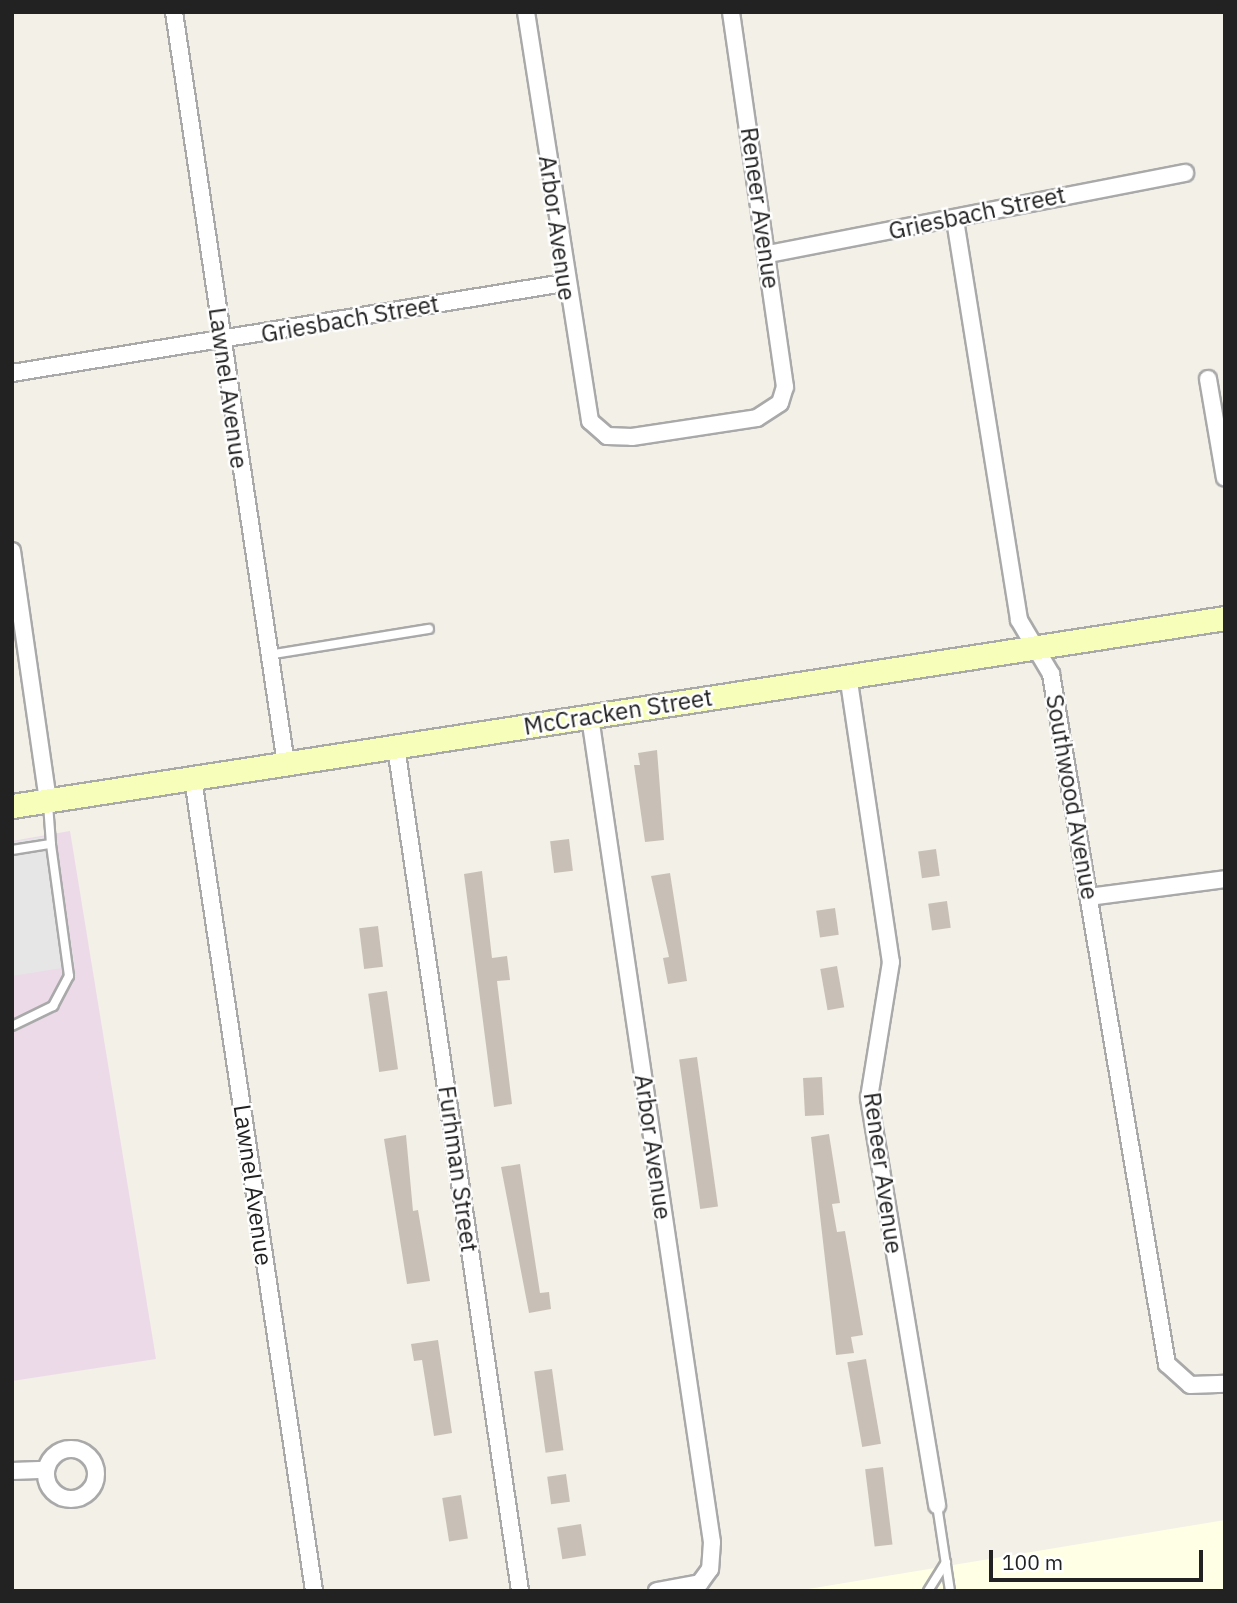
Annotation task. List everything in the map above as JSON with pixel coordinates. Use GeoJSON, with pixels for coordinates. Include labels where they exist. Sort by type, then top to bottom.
{"type":"FeatureCollection","features":[{"type":"Feature","properties":{"kind":"street","name":"Lawnel Avenue"},"geometry":{"type":"LineString","coordinates":[[174,12],[286,764]]}},
{"type":"Feature","properties":{"kind":"street","name":"Arbor Avenue"},"geometry":{"type":"LineString","coordinates":[[526,12],[564,283],[590,421],[607,436]]}},
{"type":"Feature","properties":{"kind":"street","name":"Reneer Avenue"},"geometry":{"type":"LineString","coordinates":[[607,436],[757,418],[780,403],[785,387],[732,12]]}},
{"type":"Feature","properties":{"kind":"street","name":"Griesbach Street"},"geometry":{"type":"LineString","coordinates":[[768,254],[955,220],[998,205],[1185,173]]}},
{"type":"Feature","properties":{"kind":"street","name":"Southwood Avenue"},"geometry":{"type":"LineString","coordinates":[[955,220],[1019,620],[1051,674],[1167,1364],[1176,1377],[1204,1387],[1225,1384]]}},
{"type":"Feature","properties":{"kind":"street","name":"Griesbach Street"},"geometry":{"type":"LineString","coordinates":[[12,373],[564,283]]}},
{"type":"Feature","properties":{"kind":"street"},"geometry":{"type":"LineString","coordinates":[[1208,379],[1225,478]]}},
{"type":"Feature","properties":{"kind":"street"},"geometry":{"type":"LineString","coordinates":[[12,551],[48,801]]}},
{"type":"Feature","properties":{"kind":"street","name":"McCracken Street"},"geometry":{"type":"LineString","coordinates":[[12,806],[1225,618]]}},
{"type":"Feature","properties":{"kind":"street","name":"Reneer Avenue"},"geometry":{"type":"LineString","coordinates":[[848,676],[891,962],[869,1098],[937,1505]]}},
{"type":"Feature","properties":{"kind":"street","name":"Arbor Avenue"},"geometry":{"type":"LineString","coordinates":[[590,717],[712,1542],[705,1577],[657,1591]]}},
{"type":"Feature","properties":{"kind":"street","name":"Furhman Street"},"geometry":{"type":"LineString","coordinates":[[396,747],[520,1591]]}},
{"type":"Feature","properties":{"kind":"street","name":"Lawnel Avenue"},"geometry":{"type":"LineString","coordinates":[[193,779],[314,1591]]}},
{"type":"Feature","properties":{"kind":"street"},"geometry":{"type":"LineString","coordinates":[[1089,897],[1225,878]]}},
{"type":"Feature","properties":{"kind":"street"},"geometry":{"type":"LineString","coordinates":[[12,1471],[46,1470]]}},
{"type":"Feature","properties":{"kind":"lane"},"geometry":{"type":"LineString","coordinates":[[268,655],[429,629]]}},
{"type":"Feature","properties":{"kind":"lane"},"geometry":{"type":"LineString","coordinates":[[12,1026],[53,1006],[69,976],[51,844],[48,801]]}},
{"type":"Feature","properties":{"kind":"lane"},"geometry":{"type":"LineString","coordinates":[[12,850],[51,844]]}},
{"type":"Feature","properties":{"kind":"lane"},"geometry":{"type":"LineString","coordinates":[[937,1505],[950,1591]]}},
{"type":"Feature","properties":{"kind":"lane"},"geometry":{"type":"LineString","coordinates":[[928,1591],[946,1562]]}},
{"type":"Feature","properties":{"kind":"shaded area"},"geometry":{"type":"Polygon","coordinates":[[[70,831],[156,1359],[12,1381],[12,841],[70,831]]]}},
{"type":"Feature","properties":{"kind":"shaded area"},"geometry":{"type":"Polygon","coordinates":[[[53,835],[75,966],[12,976],[12,842],[53,835]]]}},
{"type":"Feature","properties":{"kind":"shaded area"},"geometry":{"type":"Polygon","coordinates":[[[1225,1520],[1225,1591],[796,1591],[1225,1520]]]}},
{"type":"Feature","properties":{"kind":"building"},"geometry":{"type":"Polygon","coordinates":[[[657,750],[664,840],[645,842],[634,765],[640,765],[638,753],[657,750]]]}},
{"type":"Feature","properties":{"kind":"building"},"geometry":{"type":"Polygon","coordinates":[[[569,839],[573,871],[554,873],[550,841],[569,839]]]}},
{"type":"Feature","properties":{"kind":"building"},"geometry":{"type":"Polygon","coordinates":[[[936,849],[940,876],[922,878],[918,852],[936,849]]]}},
{"type":"Feature","properties":{"kind":"building"},"geometry":{"type":"Polygon","coordinates":[[[482,871],[492,958],[507,956],[510,980],[497,981],[512,1104],[494,1107],[464,874],[482,871]]]}},
{"type":"Feature","properties":{"kind":"building"},"geometry":{"type":"Polygon","coordinates":[[[670,873],[687,981],[668,984],[663,958],[669,957],[651,876],[670,873]]]}},
{"type":"Feature","properties":{"kind":"building"},"geometry":{"type":"Polygon","coordinates":[[[947,901],[951,928],[932,930],[928,904],[947,901]]]}},
{"type":"Feature","properties":{"kind":"building"},"geometry":{"type":"Polygon","coordinates":[[[835,908],[839,935],[820,937],[816,911],[835,908]]]}},
{"type":"Feature","properties":{"kind":"building"},"geometry":{"type":"Polygon","coordinates":[[[378,926],[383,967],[364,969],[359,928],[378,926]]]}},
{"type":"Feature","properties":{"kind":"building"},"geometry":{"type":"Polygon","coordinates":[[[837,966],[844,1007],[828,1010],[820,969],[837,966]]]}},
{"type":"Feature","properties":{"kind":"building"},"geometry":{"type":"Polygon","coordinates":[[[387,991],[398,1069],[379,1072],[368,994],[387,991]]]}},
{"type":"Feature","properties":{"kind":"building"},"geometry":{"type":"Polygon","coordinates":[[[697,1057],[718,1207],[700,1209],[679,1060],[697,1057]]]}},
{"type":"Feature","properties":{"kind":"building"},"geometry":{"type":"Polygon","coordinates":[[[822,1077],[824,1115],[805,1116],[803,1078],[822,1077]]]}},
{"type":"Feature","properties":{"kind":"building"},"geometry":{"type":"Polygon","coordinates":[[[829,1134],[840,1203],[832,1204],[837,1232],[845,1231],[863,1335],[851,1337],[854,1353],[836,1355],[811,1137],[829,1134]]]}},
{"type":"Feature","properties":{"kind":"building"},"geometry":{"type":"Polygon","coordinates":[[[406,1135],[413,1211],[418,1210],[430,1281],[407,1284],[384,1139],[406,1135]]]}},
{"type":"Feature","properties":{"kind":"building"},"geometry":{"type":"Polygon","coordinates":[[[520,1164],[540,1293],[549,1292],[551,1309],[529,1313],[501,1167],[520,1164]]]}},
{"type":"Feature","properties":{"kind":"building"},"geometry":{"type":"Polygon","coordinates":[[[438,1340],[452,1433],[434,1436],[422,1360],[414,1361],[411,1344],[438,1340]]]}},
{"type":"Feature","properties":{"kind":"building"},"geometry":{"type":"Polygon","coordinates":[[[866,1359],[881,1444],[862,1447],[847,1362],[866,1359]]]}},
{"type":"Feature","properties":{"kind":"building"},"geometry":{"type":"Polygon","coordinates":[[[552,1369],[563,1450],[546,1453],[534,1372],[552,1369]]]}},
{"type":"Feature","properties":{"kind":"building"},"geometry":{"type":"Polygon","coordinates":[[[883,1467],[893,1544],[875,1547],[865,1469],[883,1467]]]}},
{"type":"Feature","properties":{"kind":"building"},"geometry":{"type":"Polygon","coordinates":[[[566,1474],[570,1502],[551,1504],[547,1477],[566,1474]]]}},
{"type":"Feature","properties":{"kind":"building"},"geometry":{"type":"Polygon","coordinates":[[[461,1495],[468,1538],[449,1541],[442,1498],[461,1495]]]}},
{"type":"Feature","properties":{"kind":"building"},"geometry":{"type":"Polygon","coordinates":[[[581,1524],[586,1556],[562,1559],[557,1528],[581,1524]]]}}]}
